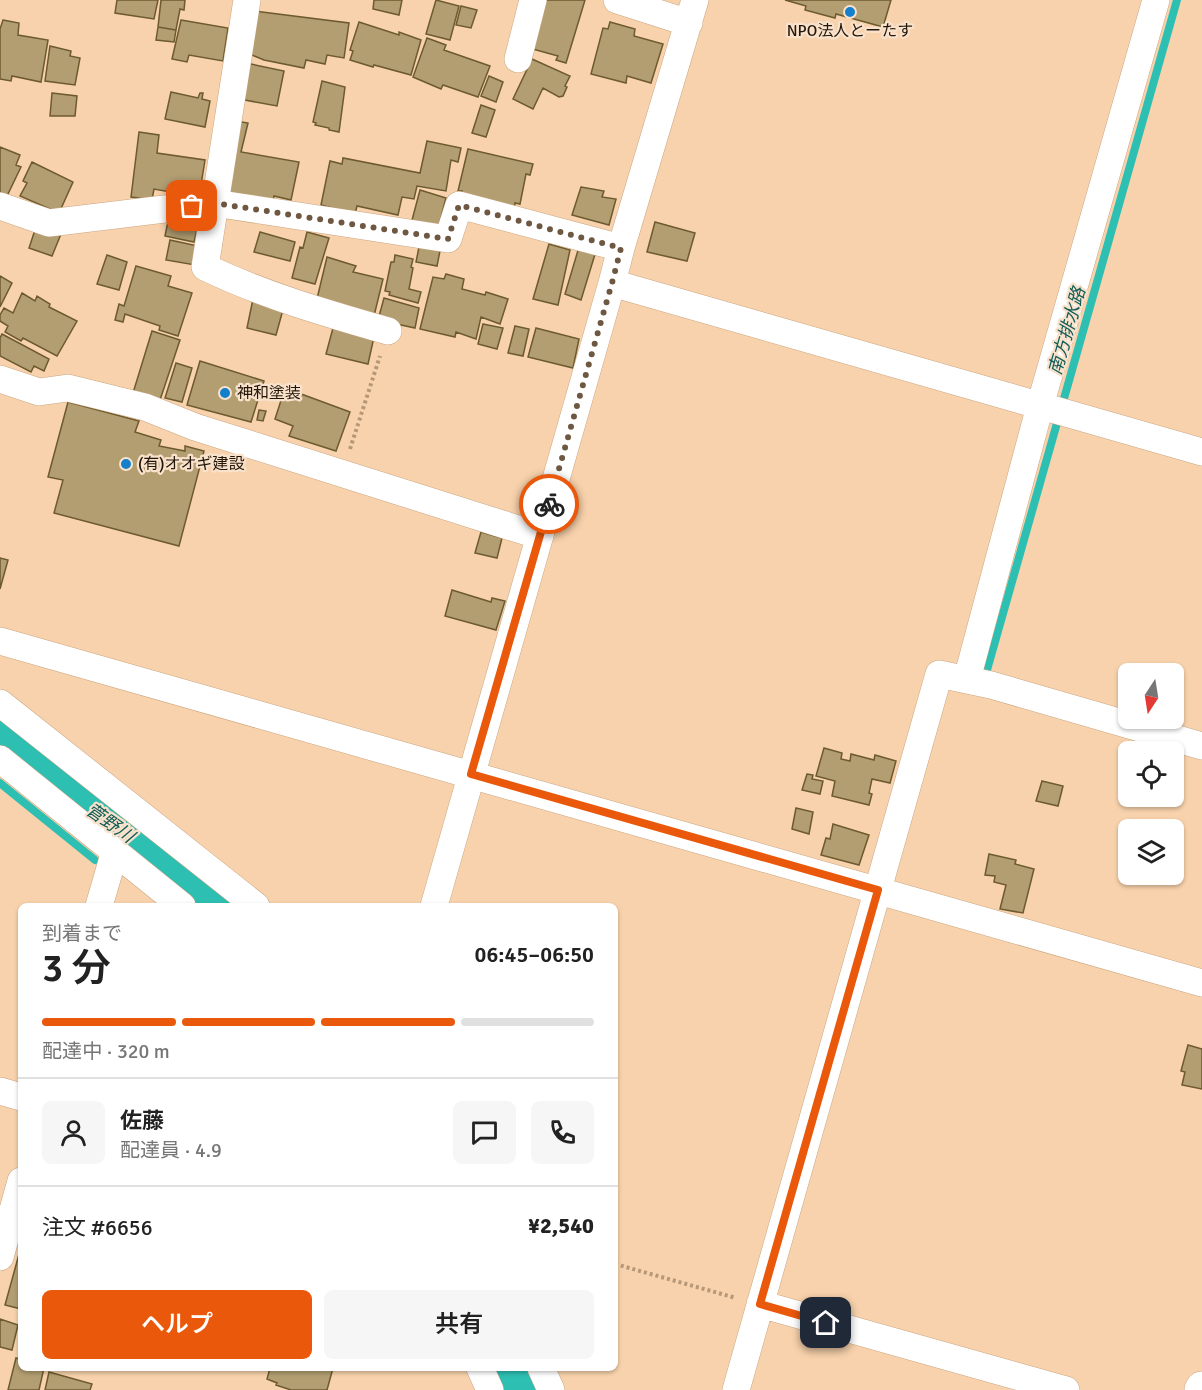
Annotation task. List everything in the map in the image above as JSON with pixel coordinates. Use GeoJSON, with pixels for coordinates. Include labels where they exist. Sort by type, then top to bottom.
{"type":"FeatureCollection","features":[{"type":"Feature","properties":{"kind":"street"},"geometry":{"type":"LineString","coordinates":[[247,0],[205,267],[304,307],[388,331]]}},
{"type":"Feature","properties":{"kind":"street"},"geometry":{"type":"LineString","coordinates":[[518,59],[533,0]]}},
{"type":"Feature","properties":{"kind":"street"},"geometry":{"type":"LineString","coordinates":[[435,903],[621,248],[692,11],[616,0]]}},
{"type":"Feature","properties":{"kind":"street"},"geometry":{"type":"LineString","coordinates":[[967,679],[1156,0]]}},
{"type":"Feature","properties":{"kind":"street"},"geometry":{"type":"LineString","coordinates":[[0,206],[49,223],[214,203],[448,239],[459,205],[621,248]]}},
{"type":"Feature","properties":{"kind":"street"},"geometry":{"type":"LineString","coordinates":[[612,283],[1202,452]]}},
{"type":"Feature","properties":{"kind":"street"},"geometry":{"type":"LineString","coordinates":[[0,379],[39,392],[68,388],[146,407],[195,427],[540,536]]}},
{"type":"Feature","properties":{"kind":"street"},"geometry":{"type":"LineString","coordinates":[[0,641],[1202,983]]}},
{"type":"Feature","properties":{"kind":"street"},"geometry":{"type":"LineString","coordinates":[[736,1390],[939,674],[967,679],[1202,746]]}},
{"type":"Feature","properties":{"kind":"street"},"geometry":{"type":"LineString","coordinates":[[0,703],[252,903]]}},
{"type":"Feature","properties":{"kind":"street"},"geometry":{"type":"LineString","coordinates":[[0,759],[178,903]]}},
{"type":"Feature","properties":{"kind":"street"},"geometry":{"type":"LineString","coordinates":[[100,903],[115,851]]}},
{"type":"Feature","properties":{"kind":"street"},"geometry":{"type":"LineString","coordinates":[[0,1091],[18,1096]]}},
{"type":"Feature","properties":{"kind":"street"},"geometry":{"type":"LineString","coordinates":[[0,1257],[18,1192]]}},
{"type":"Feature","properties":{"kind":"street"},"geometry":{"type":"LineString","coordinates":[[760,1304],[1066,1390]]}},
{"type":"Feature","properties":{"kind":"street"},"geometry":{"type":"LineString","coordinates":[[481,1371],[489,1390]]}},
{"type":"Feature","properties":{"kind":"street"},"geometry":{"type":"LineString","coordinates":[[542,1371],[551,1390]]}},
{"type":"Feature","properties":{"kind":"path"},"geometry":{"type":"LineString","coordinates":[[343,472],[388,331]]}},
{"type":"Feature","properties":{"kind":"path"},"geometry":{"type":"LineString","coordinates":[[618,1265],[760,1304]]}},
{"type":"Feature","properties":{"kind":"building"},"geometry":{"type":"Polygon","coordinates":[[[117,0],[158,0],[154,19],[115,13],[117,0]]]}},
{"type":"Feature","properties":{"kind":"building"},"geometry":{"type":"Polygon","coordinates":[[[161,0],[185,0],[184,10],[180,9],[176,30],[158,27],[161,0]]]}},
{"type":"Feature","properties":{"kind":"building"},"geometry":{"type":"Polygon","coordinates":[[[374,0],[402,0],[399,15],[373,9],[374,0]]]}},
{"type":"Feature","properties":{"kind":"building"},"geometry":{"type":"Polygon","coordinates":[[[436,0],[459,6],[450,40],[426,34],[436,0]]]}},
{"type":"Feature","properties":{"kind":"building"},"geometry":{"type":"Polygon","coordinates":[[[545,0],[585,0],[566,63],[556,60],[558,56],[529,48],[545,0]]]}},
{"type":"Feature","properties":{"kind":"building","name":"NPO法人とーたす"},"geometry":{"type":"Polygon","coordinates":[[[785,0],[891,0],[883,27],[836,14],[835,18],[805,10],[806,6],[785,0]]]}},
{"type":"Feature","properties":{"kind":"building"},"geometry":{"type":"Polygon","coordinates":[[[461,6],[477,10],[471,28],[456,25],[461,6]]]}},
{"type":"Feature","properties":{"kind":"building"},"geometry":{"type":"Polygon","coordinates":[[[254,11],[349,23],[344,58],[327,55],[325,64],[306,60],[304,68],[264,60],[247,53],[254,11]]]}},
{"type":"Feature","properties":{"kind":"building"},"geometry":{"type":"Polygon","coordinates":[[[3,20],[19,23],[18,35],[48,40],[41,82],[12,76],[11,81],[0,79],[0,29],[3,20]]]}},
{"type":"Feature","properties":{"kind":"building"},"geometry":{"type":"Polygon","coordinates":[[[181,20],[228,28],[223,61],[189,55],[187,62],[172,59],[181,20]]]}},
{"type":"Feature","properties":{"kind":"building"},"geometry":{"type":"Polygon","coordinates":[[[359,22],[421,40],[411,75],[350,60],[353,51],[350,50],[359,22]]]}},
{"type":"Feature","properties":{"kind":"building"},"geometry":{"type":"Polygon","coordinates":[[[610,22],[635,29],[634,36],[663,44],[651,83],[627,76],[626,83],[591,74],[603,28],[608,29],[610,22]]]}},
{"type":"Feature","properties":{"kind":"building"},"geometry":{"type":"Polygon","coordinates":[[[158,27],[176,30],[174,42],[156,40],[158,27]]]}},
{"type":"Feature","properties":{"kind":"building"},"geometry":{"type":"Polygon","coordinates":[[[427,38],[446,45],[444,50],[490,66],[478,97],[443,85],[441,89],[413,77],[427,38]]]}},
{"type":"Feature","properties":{"kind":"building"},"geometry":{"type":"Polygon","coordinates":[[[50,46],[71,51],[70,56],[80,58],[75,85],[45,81],[50,46]]]}},
{"type":"Feature","properties":{"kind":"building"},"geometry":{"type":"Polygon","coordinates":[[[532,59],[570,76],[563,96],[559,97],[543,88],[533,109],[513,99],[532,59]]]}},
{"type":"Feature","properties":{"kind":"building"},"geometry":{"type":"Polygon","coordinates":[[[246,63],[284,71],[277,106],[239,99],[246,63]]]}},
{"type":"Feature","properties":{"kind":"building"},"geometry":{"type":"Polygon","coordinates":[[[489,76],[503,82],[496,102],[481,96],[489,76]]]}},
{"type":"Feature","properties":{"kind":"building"},"geometry":{"type":"Polygon","coordinates":[[[322,81],[345,87],[339,132],[315,125],[316,123],[313,122],[322,81]]]}},
{"type":"Feature","properties":{"kind":"building"},"geometry":{"type":"Polygon","coordinates":[[[171,92],[198,98],[200,93],[203,93],[202,99],[210,101],[205,127],[165,119],[171,92]]]}},
{"type":"Feature","properties":{"kind":"building"},"geometry":{"type":"Polygon","coordinates":[[[52,93],[77,96],[75,116],[50,116],[52,93]]]}},
{"type":"Feature","properties":{"kind":"building"},"geometry":{"type":"Polygon","coordinates":[[[481,105],[495,110],[486,137],[472,133],[481,105]]]}},
{"type":"Feature","properties":{"kind":"building"},"geometry":{"type":"Polygon","coordinates":[[[236,121],[248,123],[241,152],[299,162],[291,200],[274,196],[273,202],[228,193],[236,121]]]}},
{"type":"Feature","properties":{"kind":"building"},"geometry":{"type":"Polygon","coordinates":[[[139,132],[159,135],[157,153],[205,160],[200,191],[188,191],[187,195],[154,189],[152,200],[131,197],[139,132]]]}},
{"type":"Feature","properties":{"kind":"building"},"geometry":{"type":"Polygon","coordinates":[[[427,141],[461,148],[458,162],[451,160],[446,191],[417,186],[414,199],[402,197],[398,215],[357,206],[355,214],[321,205],[330,161],[342,164],[343,158],[420,173],[427,141]]]}},
{"type":"Feature","properties":{"kind":"building"},"geometry":{"type":"Polygon","coordinates":[[[0,147],[20,155],[16,165],[21,167],[7,196],[0,193],[0,147]]]}},
{"type":"Feature","properties":{"kind":"building"},"geometry":{"type":"Polygon","coordinates":[[[468,149],[533,164],[530,175],[526,174],[520,204],[515,203],[514,211],[461,196],[462,191],[458,191],[468,149]]]}},
{"type":"Feature","properties":{"kind":"building"},"geometry":{"type":"Polygon","coordinates":[[[32,162],[73,182],[59,213],[20,196],[27,183],[23,181],[32,162]]]}},
{"type":"Feature","properties":{"kind":"building"},"geometry":{"type":"Polygon","coordinates":[[[581,187],[604,191],[602,197],[616,199],[609,225],[572,215],[581,187]]]}},
{"type":"Feature","properties":{"kind":"building"},"geometry":{"type":"Polygon","coordinates":[[[420,190],[446,198],[438,229],[411,224],[420,190]]]}},
{"type":"Feature","properties":{"kind":"building"},"geometry":{"type":"Polygon","coordinates":[[[170,212],[200,218],[194,242],[165,236],[170,212]]]}},
{"type":"Feature","properties":{"kind":"building"},"geometry":{"type":"Polygon","coordinates":[[[655,222],[695,233],[687,261],[647,252],[655,222]]]}},
{"type":"Feature","properties":{"kind":"building"},"geometry":{"type":"Polygon","coordinates":[[[36,227],[61,234],[52,256],[29,248],[36,227]]]}},
{"type":"Feature","properties":{"kind":"building"},"geometry":{"type":"Polygon","coordinates":[[[260,232],[295,242],[290,261],[254,252],[260,232]]]}},
{"type":"Feature","properties":{"kind":"building"},"geometry":{"type":"Polygon","coordinates":[[[307,232],[329,238],[315,284],[292,278],[300,247],[303,248],[307,232]]]}},
{"type":"Feature","properties":{"kind":"building"},"geometry":{"type":"Polygon","coordinates":[[[170,240],[198,246],[195,265],[166,260],[170,240]]]}},
{"type":"Feature","properties":{"kind":"building"},"geometry":{"type":"Polygon","coordinates":[[[420,242],[441,246],[437,266],[416,262],[420,242]]]}},
{"type":"Feature","properties":{"kind":"building"},"geometry":{"type":"Polygon","coordinates":[[[549,244],[570,250],[558,305],[533,299],[549,244]]]}},
{"type":"Feature","properties":{"kind":"building"},"geometry":{"type":"Polygon","coordinates":[[[579,247],[596,251],[581,300],[565,294],[579,247]]]}},
{"type":"Feature","properties":{"kind":"building"},"geometry":{"type":"Polygon","coordinates":[[[107,255],[127,262],[119,290],[97,284],[107,255]]]}},
{"type":"Feature","properties":{"kind":"building"},"geometry":{"type":"Polygon","coordinates":[[[395,255],[413,259],[409,289],[421,292],[418,303],[389,295],[390,292],[385,291],[391,262],[394,262],[395,255]]]}},
{"type":"Feature","properties":{"kind":"building"},"geometry":{"type":"Polygon","coordinates":[[[327,257],[356,266],[353,272],[383,279],[374,316],[316,303],[327,257]]]}},
{"type":"Feature","properties":{"kind":"building"},"geometry":{"type":"Polygon","coordinates":[[[136,266],[171,276],[168,286],[192,293],[178,336],[159,330],[160,326],[125,314],[123,322],[115,320],[119,304],[124,306],[136,266]]]}},
{"type":"Feature","properties":{"kind":"building"},"geometry":{"type":"Polygon","coordinates":[[[446,274],[464,279],[462,289],[485,295],[486,292],[508,299],[500,324],[481,317],[476,339],[456,332],[455,337],[420,329],[433,277],[444,279],[446,274]]]}},
{"type":"Feature","properties":{"kind":"building"},"geometry":{"type":"Polygon","coordinates":[[[0,276],[12,283],[0,307],[0,276]]]}},
{"type":"Feature","properties":{"kind":"building"},"geometry":{"type":"Polygon","coordinates":[[[22,293],[35,301],[37,296],[50,304],[49,307],[77,321],[57,356],[23,338],[21,341],[5,332],[8,326],[0,321],[0,315],[4,308],[13,313],[22,293]]]}},
{"type":"Feature","properties":{"kind":"building"},"geometry":{"type":"Polygon","coordinates":[[[384,298],[419,308],[415,328],[378,320],[384,298]]]}},
{"type":"Feature","properties":{"kind":"building"},"geometry":{"type":"Polygon","coordinates":[[[253,299],[284,306],[276,335],[247,328],[253,299]]]}},
{"type":"Feature","properties":{"kind":"building"},"geometry":{"type":"Polygon","coordinates":[[[483,324],[503,328],[497,349],[478,344],[483,324]]]}},
{"type":"Feature","properties":{"kind":"building"},"geometry":{"type":"Polygon","coordinates":[[[515,326],[529,329],[523,356],[508,353],[515,326]]]}},
{"type":"Feature","properties":{"kind":"building"},"geometry":{"type":"Polygon","coordinates":[[[333,328],[374,337],[368,364],[326,354],[333,328]]]}},
{"type":"Feature","properties":{"kind":"building"},"geometry":{"type":"Polygon","coordinates":[[[536,328],[579,339],[573,368],[528,357],[536,328]]]}},
{"type":"Feature","properties":{"kind":"building"},"geometry":{"type":"Polygon","coordinates":[[[152,331],[180,340],[160,400],[133,393],[152,331]]]}},
{"type":"Feature","properties":{"kind":"building"},"geometry":{"type":"Polygon","coordinates":[[[2,334],[49,359],[44,371],[34,366],[31,372],[0,356],[2,334]]]}},
{"type":"Feature","properties":{"kind":"building","name":"神和塗装"},"geometry":{"type":"Polygon","coordinates":[[[200,361],[264,381],[251,422],[187,405],[200,361]]]}},
{"type":"Feature","properties":{"kind":"building"},"geometry":{"type":"Polygon","coordinates":[[[176,363],[192,368],[182,402],[165,398],[176,363]]]}},
{"type":"Feature","properties":{"kind":"building"},"geometry":{"type":"Polygon","coordinates":[[[285,388],[350,412],[336,451],[289,436],[293,426],[275,419],[285,388]]]}},
{"type":"Feature","properties":{"kind":"building","name":"(有)オオギ建設"},"geometry":{"type":"Polygon","coordinates":[[[68,402],[139,421],[135,432],[161,440],[159,446],[185,451],[185,446],[204,451],[179,546],[54,513],[63,480],[48,477],[68,402]]]}},
{"type":"Feature","properties":{"kind":"building"},"geometry":{"type":"Polygon","coordinates":[[[259,410],[266,411],[263,421],[257,420],[259,410]]]}},
{"type":"Feature","properties":{"kind":"building"},"geometry":{"type":"Polygon","coordinates":[[[481,532],[502,538],[497,558],[475,553],[481,532]]]}},
{"type":"Feature","properties":{"kind":"building"},"geometry":{"type":"Polygon","coordinates":[[[0,558],[8,560],[0,589],[0,558]]]}},
{"type":"Feature","properties":{"kind":"building"},"geometry":{"type":"Polygon","coordinates":[[[452,590],[491,602],[492,598],[505,601],[496,630],[445,616],[452,590]]]}},
{"type":"Feature","properties":{"kind":"building"},"geometry":{"type":"Polygon","coordinates":[[[824,748],[842,753],[841,759],[850,761],[851,754],[874,760],[875,755],[896,761],[890,783],[872,779],[869,805],[832,796],[835,781],[816,776],[824,748]]]}},
{"type":"Feature","properties":{"kind":"building"},"geometry":{"type":"Polygon","coordinates":[[[807,774],[813,775],[812,779],[823,781],[820,794],[802,790],[807,774]]]}},
{"type":"Feature","properties":{"kind":"building"},"geometry":{"type":"Polygon","coordinates":[[[1042,781],[1063,786],[1058,806],[1036,801],[1042,781]]]}},
{"type":"Feature","properties":{"kind":"building"},"geometry":{"type":"Polygon","coordinates":[[[796,808],[813,812],[809,834],[792,829],[796,808]]]}},
{"type":"Feature","properties":{"kind":"building"},"geometry":{"type":"Polygon","coordinates":[[[833,824],[869,835],[859,865],[821,855],[826,838],[830,839],[833,824]]]}},
{"type":"Feature","properties":{"kind":"building"},"geometry":{"type":"Polygon","coordinates":[[[989,854],[1016,860],[1015,864],[1034,869],[1023,913],[1000,909],[1006,885],[994,882],[995,876],[985,875],[989,854]]]}},
{"type":"Feature","properties":{"kind":"building"},"geometry":{"type":"Polygon","coordinates":[[[1188,1045],[1202,1049],[1202,1089],[1182,1085],[1185,1072],[1181,1071],[1188,1045]]]}},
{"type":"Feature","properties":{"kind":"building"},"geometry":{"type":"Polygon","coordinates":[[[18,1258],[18,1308],[5,1305],[18,1258]]]}},
{"type":"Feature","properties":{"kind":"building"},"geometry":{"type":"Polygon","coordinates":[[[0,1319],[18,1325],[12,1350],[0,1347],[0,1319]]]}},
{"type":"Feature","properties":{"kind":"building"},"geometry":{"type":"Polygon","coordinates":[[[16,1358],[18,1358],[18,1371],[43,1371],[39,1390],[8,1390],[16,1358]]]}},
{"type":"Feature","properties":{"kind":"building"},"geometry":{"type":"Polygon","coordinates":[[[269,1371],[332,1371],[327,1390],[291,1390],[267,1379],[269,1371]]]}},
{"type":"Feature","properties":{"kind":"building"},"geometry":{"type":"Polygon","coordinates":[[[49,1372],[92,1384],[90,1390],[45,1390],[49,1372]]]}},
{"type":"Feature","properties":{"kind":"waterway","name":"南方排水路"},"geometry":{"type":"LineString","coordinates":[[987,670],[1177,0]]}},
{"type":"Feature","properties":{"kind":"waterway","name":"菅野川"},"geometry":{"type":"LineString","coordinates":[[0,737],[67,796],[93,809],[220,903]]}},
{"type":"Feature","properties":{"kind":"waterway"},"geometry":{"type":"LineString","coordinates":[[0,783],[95,860]]}},
{"type":"Feature","properties":{"kind":"waterway","name":"菅野川"},"geometry":{"type":"LineString","coordinates":[[513,1371],[521,1390]]}},
{"type":"Feature","properties":{"kind":"way so far"},"geometry":{"type":"LineString","coordinates":[[192,206],[214,203],[448,239],[459,205],[621,248],[549,504]]}},
{"type":"Feature","properties":{"kind":"place","name":"NPO法人とーたす"},"geometry":{"type":"Point","coordinates":[850,12]}},
{"type":"Feature","properties":{"kind":"place","name":"神和塗装"},"geometry":{"type":"Point","coordinates":[225,393]}},
{"type":"Feature","properties":{"kind":"place","name":"(有)オオギ建設"},"geometry":{"type":"Point","coordinates":[126,464]}},
{"type":"Feature","properties":{"kind":"route"},"geometry":{"type":"LineString","coordinates":[[549,504],[471,774],[878,890],[760,1304],[826,1323]]}}]}
